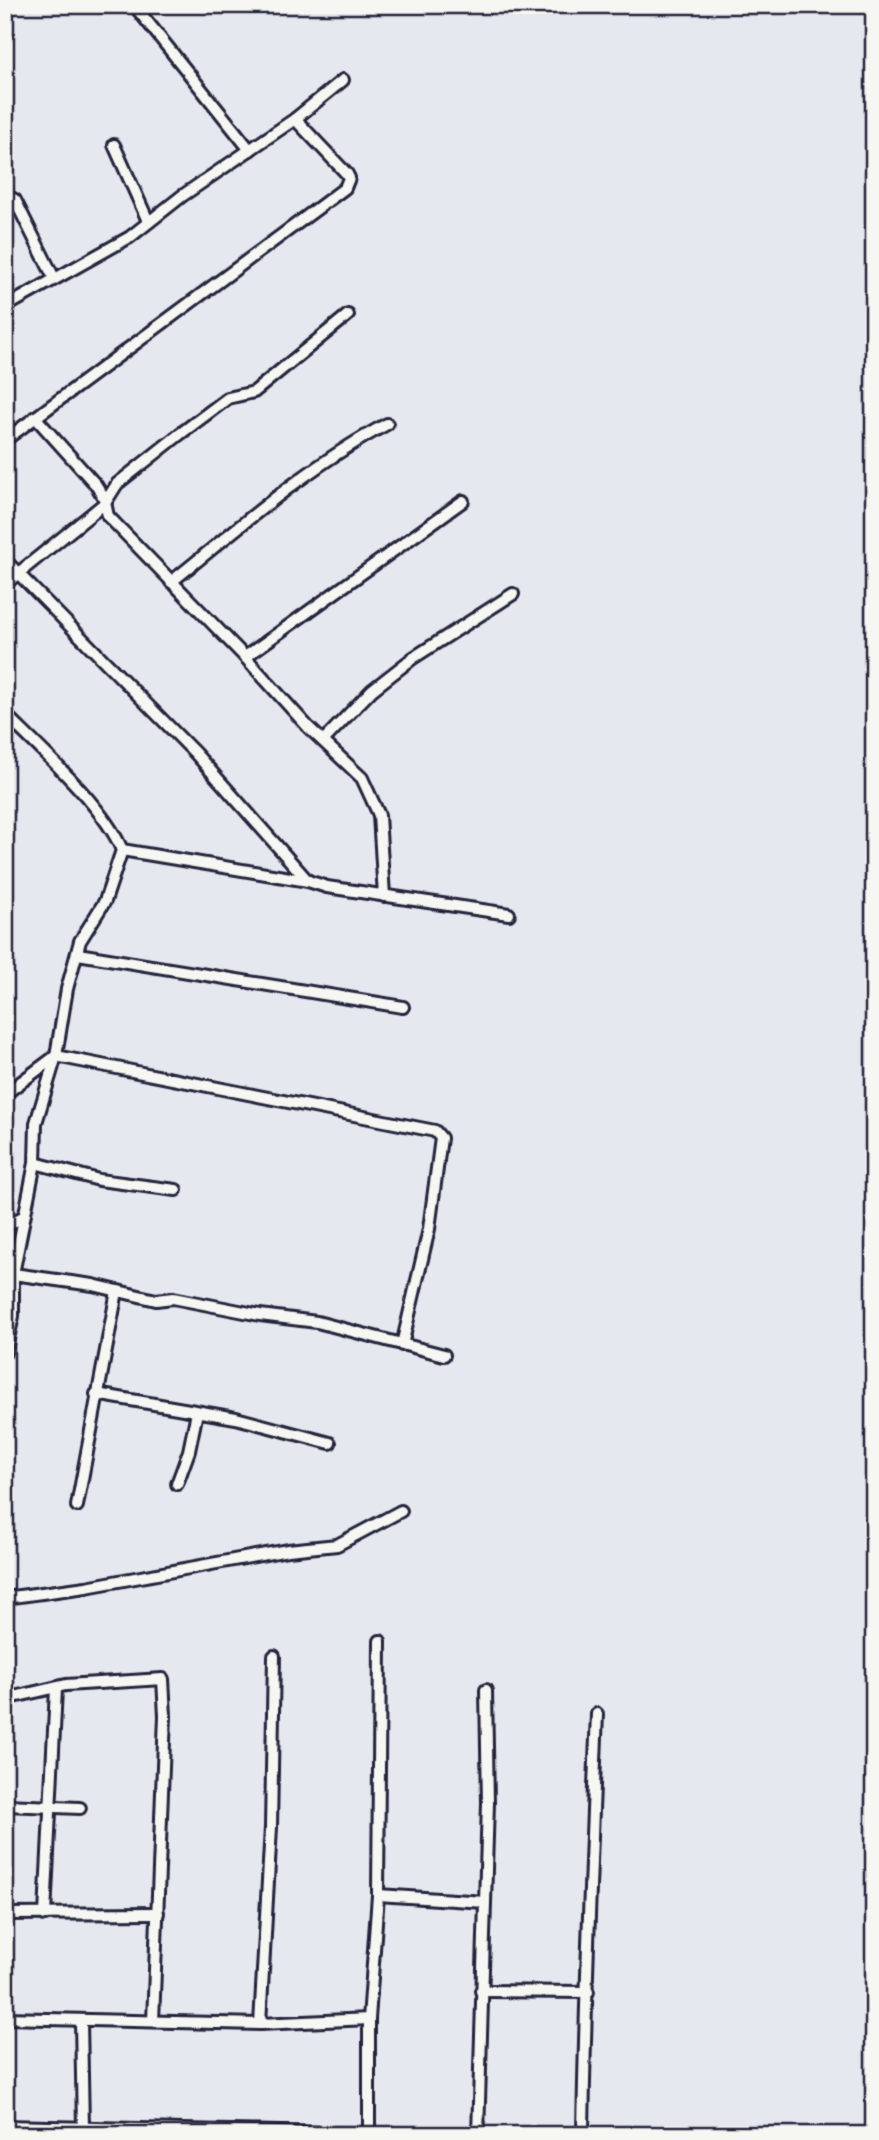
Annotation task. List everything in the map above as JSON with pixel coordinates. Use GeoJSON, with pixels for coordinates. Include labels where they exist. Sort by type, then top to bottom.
{"type":"FeatureCollection","features":[{"type":"Feature","properties":{"kind":"street"},"geometry":{"type":"LineString","coordinates":[[134,5],[250,150]]}},
{"type":"Feature","properties":{"kind":"street"},"geometry":{"type":"LineString","coordinates":[[5,307],[130,237],[148,221],[295,119],[343,80]]}},
{"type":"Feature","properties":{"kind":"street"},"geometry":{"type":"LineString","coordinates":[[5,440],[234,273],[345,188],[349,178],[347,174],[295,119]]}},
{"type":"Feature","properties":{"kind":"street"},"geometry":{"type":"LineString","coordinates":[[114,145],[148,221]]}},
{"type":"Feature","properties":{"kind":"street"},"geometry":{"type":"LineString","coordinates":[[5,195],[15,200],[54,278]]}},
{"type":"Feature","properties":{"kind":"street"},"geometry":{"type":"LineString","coordinates":[[5,584],[105,503],[117,484],[180,434],[228,398],[254,392],[348,315]]}},
{"type":"Feature","properties":{"kind":"street"},"geometry":{"type":"LineString","coordinates":[[35,417],[90,479],[105,503],[108,516],[245,657],[308,727],[362,778],[373,796],[382,843],[384,896]]}},
{"type":"Feature","properties":{"kind":"street"},"geometry":{"type":"LineString","coordinates":[[172,582],[337,453],[387,424]]}},
{"type":"Feature","properties":{"kind":"street"},"geometry":{"type":"LineString","coordinates":[[245,657],[463,501]]}},
{"type":"Feature","properties":{"kind":"street"},"geometry":{"type":"LineString","coordinates":[[5,560],[18,575],[32,584],[63,622],[195,753],[308,881]]}},
{"type":"Feature","properties":{"kind":"street"},"geometry":{"type":"LineString","coordinates":[[324,740],[372,690],[413,657],[513,594]]}},
{"type":"Feature","properties":{"kind":"street"},"geometry":{"type":"LineString","coordinates":[[5,714],[91,804],[107,823],[122,850],[104,901],[86,929],[67,989],[56,1056],[36,1123],[31,1196],[23,1217],[13,1274],[13,1316],[5,1353]]}},
{"type":"Feature","properties":{"kind":"street"},"geometry":{"type":"LineString","coordinates":[[122,850],[384,896],[509,914]]}},
{"type":"Feature","properties":{"kind":"street"},"geometry":{"type":"LineString","coordinates":[[78,954],[403,1007]]}},
{"type":"Feature","properties":{"kind":"street"},"geometry":{"type":"LineString","coordinates":[[5,1094],[56,1056],[435,1131],[441,1138],[429,1229],[402,1345]]}},
{"type":"Feature","properties":{"kind":"street"},"geometry":{"type":"LineString","coordinates":[[35,1163],[99,1180],[176,1191]]}},
{"type":"Feature","properties":{"kind":"street"},"geometry":{"type":"LineString","coordinates":[[5,1226],[23,1217]]}},
{"type":"Feature","properties":{"kind":"street"},"geometry":{"type":"LineString","coordinates":[[13,1274],[93,1284],[156,1300],[181,1300],[248,1313],[317,1322],[443,1355]]}},
{"type":"Feature","properties":{"kind":"street"},"geometry":{"type":"LineString","coordinates":[[77,1506],[117,1291]]}},
{"type":"Feature","properties":{"kind":"street"},"geometry":{"type":"LineString","coordinates":[[96,1394],[236,1418],[330,1443]]}},
{"type":"Feature","properties":{"kind":"street"},"geometry":{"type":"LineString","coordinates":[[177,1484],[190,1451],[197,1412]]}},
{"type":"Feature","properties":{"kind":"street"},"geometry":{"type":"LineString","coordinates":[[5,1598],[86,1587],[288,1550],[337,1545],[401,1511]]}},
{"type":"Feature","properties":{"kind":"street"},"geometry":{"type":"LineString","coordinates":[[5,2126],[369,2134],[369,2019],[378,1895],[380,1641]]}},
{"type":"Feature","properties":{"kind":"street"},"geometry":{"type":"LineString","coordinates":[[260,2024],[270,1836],[274,1656]]}},
{"type":"Feature","properties":{"kind":"street"},"geometry":{"type":"LineString","coordinates":[[5,1699],[66,1685],[163,1679],[165,1716],[153,2021]]}},
{"type":"Feature","properties":{"kind":"street"},"geometry":{"type":"LineString","coordinates":[[45,1915],[56,1689]]}},
{"type":"Feature","properties":{"kind":"street"},"geometry":{"type":"LineString","coordinates":[[478,2135],[485,1902],[486,1690]]}},
{"type":"Feature","properties":{"kind":"street"},"geometry":{"type":"LineString","coordinates":[[583,2135],[581,2095],[588,1992],[597,1714]]}},
{"type":"Feature","properties":{"kind":"street"},"geometry":{"type":"LineString","coordinates":[[5,1805],[80,1808]]}},
{"type":"Feature","properties":{"kind":"street"},"geometry":{"type":"LineString","coordinates":[[378,1895],[485,1902]]}},
{"type":"Feature","properties":{"kind":"street"},"geometry":{"type":"LineString","coordinates":[[5,1914],[158,1913]]}},
{"type":"Feature","properties":{"kind":"street"},"geometry":{"type":"LineString","coordinates":[[481,1991],[588,1992]]}},
{"type":"Feature","properties":{"kind":"street"},"geometry":{"type":"LineString","coordinates":[[5,2018],[260,2024],[369,2019]]}},
{"type":"Feature","properties":{"kind":"street"},"geometry":{"type":"LineString","coordinates":[[81,2021],[83,2128]]}}]}
